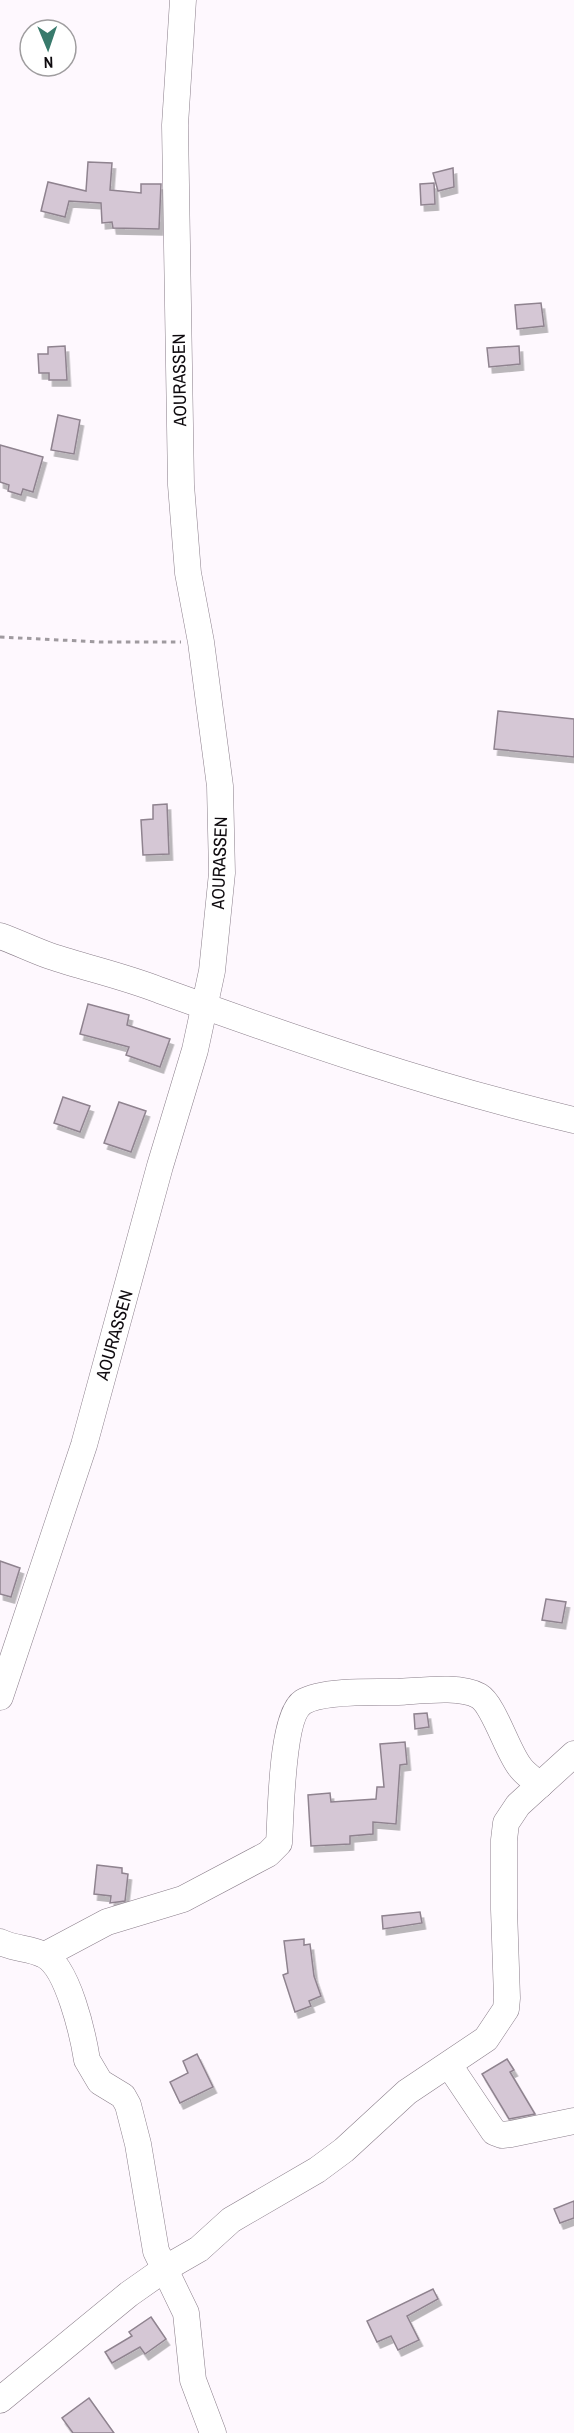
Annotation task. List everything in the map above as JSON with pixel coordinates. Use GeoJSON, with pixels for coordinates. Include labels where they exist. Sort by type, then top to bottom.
{"type":"FeatureCollection","features":[{"type":"Feature","properties":{"kind":"street","name":"AOURASSEN"},"geometry":{"type":"LineString","coordinates":[[0,1697],[84,1445],[206,1007],[212,971],[221,884],[220,786],[201,642],[188,573],[181,485],[175,125],[183,0]]}},
{"type":"Feature","properties":{"kind":"street"},"geometry":{"type":"LineString","coordinates":[[0,936],[50,956],[105,971],[453,1089],[574,1120]]}},
{"type":"Feature","properties":{"kind":"street"},"geometry":{"type":"LineString","coordinates":[[45,1955],[107,1922],[183,1899],[268,1854],[279,1843],[283,1764],[294,1712],[300,1703],[310,1698],[354,1692],[460,1690],[480,1696],[490,1709],[520,1768],[540,1785]]}},
{"type":"Feature","properties":{"kind":"street"},"geometry":{"type":"LineString","coordinates":[[0,2400],[88,2326],[166,2268],[199,2249],[231,2220],[317,2170],[344,2150],[407,2092],[486,2039],[506,2009],[504,1863],[506,1823],[518,1805],[574,1754]]}},
{"type":"Feature","properties":{"kind":"street"},"geometry":{"type":"LineString","coordinates":[[0,1942],[10,1947],[45,1955],[57,1966],[64,1980],[87,2060],[93,2072],[100,2082],[123,2096],[128,2105],[138,2144],[156,2251],[186,2313],[193,2380],[213,2433]]}},
{"type":"Feature","properties":{"kind":"street"},"geometry":{"type":"LineString","coordinates":[[449,2064],[494,2132],[502,2135],[511,2134],[574,2121]]}},
{"type":"Feature","properties":{"kind":"path"},"geometry":{"type":"LineString","coordinates":[[0,637],[100,642],[201,642]]}},
{"type":"Feature","properties":{"kind":"building"},"geometry":{"type":"Polygon","coordinates":[[[88,162],[112,163],[110,190],[141,193],[141,184],[161,184],[159,229],[113,228],[112,222],[102,223],[101,203],[69,201],[65,217],[41,211],[48,182],[86,191],[88,162]]]}},
{"type":"Feature","properties":{"kind":"building"},"geometry":{"type":"Polygon","coordinates":[[[453,168],[454,187],[438,191],[433,173],[453,168]]]}},
{"type":"Feature","properties":{"kind":"building"},"geometry":{"type":"Polygon","coordinates":[[[434,183],[435,204],[421,205],[420,184],[434,183]]]}},
{"type":"Feature","properties":{"kind":"building"},"geometry":{"type":"Polygon","coordinates":[[[541,303],[544,326],[517,329],[515,305],[541,303]]]}},
{"type":"Feature","properties":{"kind":"building"},"geometry":{"type":"Polygon","coordinates":[[[65,346],[67,380],[49,380],[49,373],[39,373],[38,354],[48,354],[48,347],[65,346]]]}},
{"type":"Feature","properties":{"kind":"building"},"geometry":{"type":"Polygon","coordinates":[[[519,346],[520,364],[489,367],[487,348],[519,346]]]}},
{"type":"Feature","properties":{"kind":"building"},"geometry":{"type":"Polygon","coordinates":[[[58,415],[80,420],[74,454],[51,450],[58,415]]]}},
{"type":"Feature","properties":{"kind":"building"},"geometry":{"type":"Polygon","coordinates":[[[0,445],[43,457],[33,492],[23,489],[21,495],[8,491],[9,485],[0,482],[0,445]]]}},
{"type":"Feature","properties":{"kind":"building"},"geometry":{"type":"Polygon","coordinates":[[[498,711],[574,719],[574,757],[494,749],[498,711]]]}},
{"type":"Feature","properties":{"kind":"building"},"geometry":{"type":"Polygon","coordinates":[[[167,804],[169,854],[143,855],[141,820],[153,819],[153,805],[167,804]]]}},
{"type":"Feature","properties":{"kind":"building"},"geometry":{"type":"Polygon","coordinates":[[[88,1004],[129,1015],[127,1025],[170,1039],[160,1067],[126,1055],[129,1047],[80,1034],[88,1004]]]}},
{"type":"Feature","properties":{"kind":"building"},"geometry":{"type":"Polygon","coordinates":[[[63,1097],[90,1106],[80,1132],[54,1123],[63,1097]]]}},
{"type":"Feature","properties":{"kind":"building"},"geometry":{"type":"Polygon","coordinates":[[[119,1102],[146,1111],[131,1152],[104,1143],[119,1102]]]}},
{"type":"Feature","properties":{"kind":"building"},"geometry":{"type":"Polygon","coordinates":[[[0,1561],[20,1568],[11,1597],[0,1594],[0,1561]]]}},
{"type":"Feature","properties":{"kind":"building"},"geometry":{"type":"Polygon","coordinates":[[[546,1599],[566,1602],[562,1623],[542,1620],[546,1599]]]}},
{"type":"Feature","properties":{"kind":"building"},"geometry":{"type":"Polygon","coordinates":[[[427,1713],[429,1727],[415,1729],[414,1714],[427,1713]]]}},
{"type":"Feature","properties":{"kind":"building"},"geometry":{"type":"Polygon","coordinates":[[[405,1742],[407,1764],[400,1765],[396,1824],[373,1822],[373,1834],[350,1836],[350,1844],[311,1846],[308,1795],[330,1793],[331,1802],[376,1799],[377,1787],[384,1787],[380,1744],[405,1742]]]}},
{"type":"Feature","properties":{"kind":"building"},"geometry":{"type":"Polygon","coordinates":[[[97,1865],[122,1868],[122,1873],[128,1874],[125,1901],[110,1903],[111,1896],[94,1894],[97,1865]]]}},
{"type":"Feature","properties":{"kind":"building"},"geometry":{"type":"Polygon","coordinates":[[[420,1912],[422,1923],[383,1929],[382,1916],[420,1912]]]}},
{"type":"Feature","properties":{"kind":"building"},"geometry":{"type":"Polygon","coordinates":[[[304,1939],[304,1945],[310,1944],[314,1976],[321,1996],[309,2001],[311,2006],[295,2012],[283,1975],[288,1973],[284,1941],[304,1939]]]}},
{"type":"Feature","properties":{"kind":"building"},"geometry":{"type":"Polygon","coordinates":[[[197,2054],[213,2087],[180,2103],[170,2082],[188,2073],[183,2061],[197,2054]]]}},
{"type":"Feature","properties":{"kind":"building"},"geometry":{"type":"Polygon","coordinates":[[[507,2059],[514,2070],[510,2072],[535,2114],[509,2119],[482,2074],[507,2059]]]}},
{"type":"Feature","properties":{"kind":"building"},"geometry":{"type":"Polygon","coordinates":[[[574,2201],[574,2218],[560,2223],[554,2209],[574,2201]]]}},
{"type":"Feature","properties":{"kind":"building"},"geometry":{"type":"Polygon","coordinates":[[[433,2289],[438,2299],[407,2316],[419,2340],[398,2350],[391,2336],[377,2342],[367,2321],[433,2289]]]}},
{"type":"Feature","properties":{"kind":"building"},"geometry":{"type":"Polygon","coordinates":[[[151,2317],[166,2339],[145,2354],[140,2347],[112,2363],[105,2352],[132,2336],[129,2332],[151,2317]]]}},
{"type":"Feature","properties":{"kind":"building"},"geometry":{"type":"Polygon","coordinates":[[[89,2398],[114,2433],[73,2433],[62,2418],[89,2398]]]}}]}
